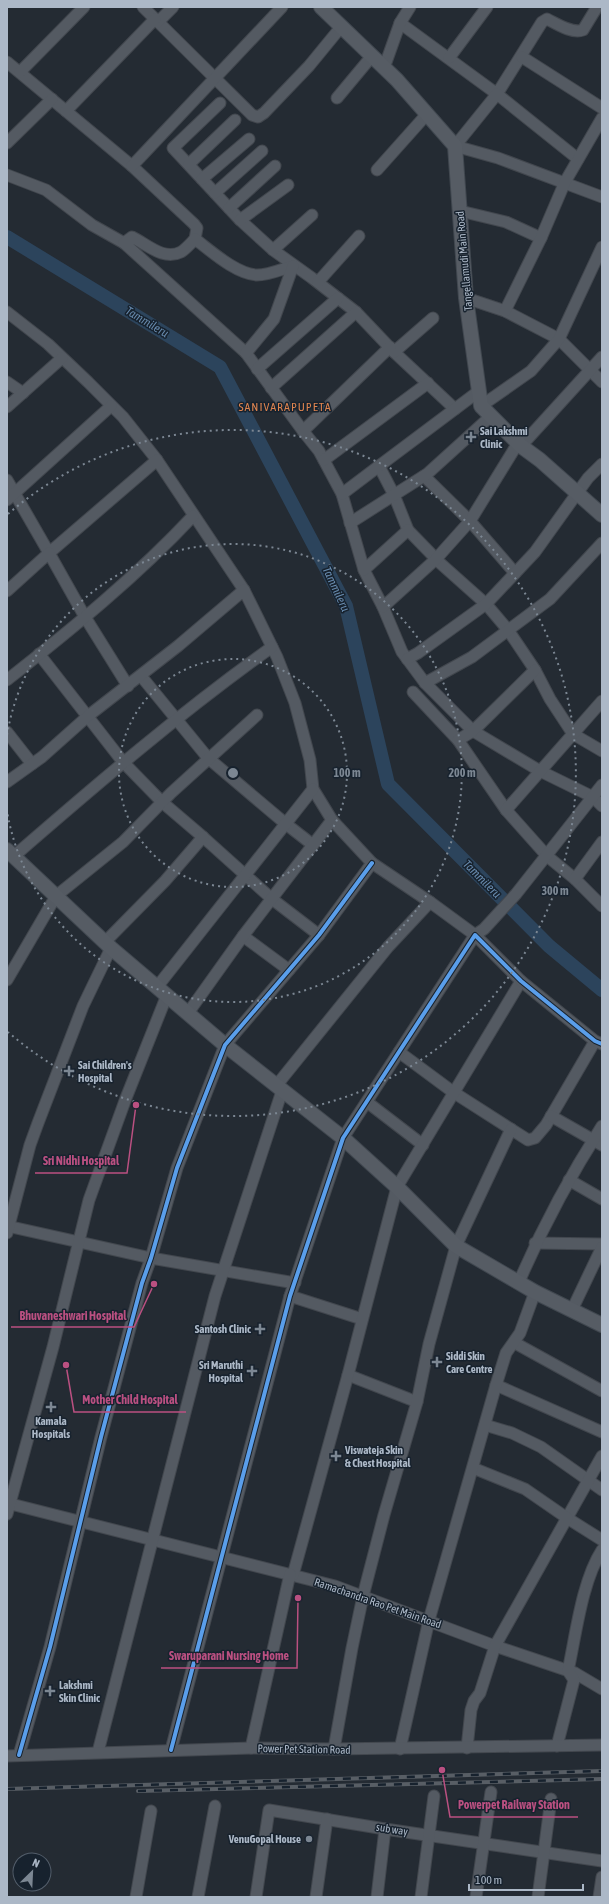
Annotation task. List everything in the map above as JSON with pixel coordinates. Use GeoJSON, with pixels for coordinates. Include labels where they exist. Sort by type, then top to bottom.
{"type":"FeatureCollection","features":[{"type":"Feature","properties":{"kind":"main road"},"geometry":{"type":"LineString","coordinates":[[325,9],[384,68],[455,146]]}},
{"type":"Feature","properties":{"kind":"main road","name":"Tangellamudi Main Road"},"geometry":{"type":"LineString","coordinates":[[455,146],[466,298],[479,391],[486,411]]}},
{"type":"Feature","properties":{"kind":"main road"},"geometry":{"type":"LineString","coordinates":[[486,411],[519,445],[602,515]]}},
{"type":"Feature","properties":{"kind":"main road"},"geometry":{"type":"LineString","coordinates":[[9,852],[108,945],[225,1045],[343,1138],[397,1187],[456,1246],[535,1292],[601,1323]]}},
{"type":"Feature","properties":{"kind":"street"},"geometry":{"type":"LineString","coordinates":[[20,72],[84,7]]}},
{"type":"Feature","properties":{"kind":"street"},"geometry":{"type":"LineString","coordinates":[[142,7],[252,115],[258,117],[264,113],[309,66],[342,27]]}},
{"type":"Feature","properties":{"kind":"street"},"geometry":{"type":"LineString","coordinates":[[66,110],[173,7]]}},
{"type":"Feature","properties":{"kind":"street"},"geometry":{"type":"LineString","coordinates":[[132,166],[282,7]]}},
{"type":"Feature","properties":{"kind":"street"},"geometry":{"type":"LineString","coordinates":[[384,68],[400,23],[410,7]]}},
{"type":"Feature","properties":{"kind":"street"},"geometry":{"type":"LineString","coordinates":[[449,58],[487,7]]}},
{"type":"Feature","properties":{"kind":"street"},"geometry":{"type":"LineString","coordinates":[[598,7],[583,30],[580,31],[574,31],[547,19],[542,22],[522,57],[497,94],[455,146],[498,158],[602,197]]}},
{"type":"Feature","properties":{"kind":"street"},"geometry":{"type":"LineString","coordinates":[[400,23],[497,94],[578,159]]}},
{"type":"Feature","properties":{"kind":"street"},"geometry":{"type":"LineString","coordinates":[[337,98],[372,56]]}},
{"type":"Feature","properties":{"kind":"street"},"geometry":{"type":"LineString","coordinates":[[522,57],[602,108]]}},
{"type":"Feature","properties":{"kind":"street"},"geometry":{"type":"LineString","coordinates":[[7,62],[132,166],[197,228],[195,239],[181,252],[168,255],[160,254],[145,243],[132,237],[124,243]]}},
{"type":"Feature","properties":{"kind":"street"},"geometry":{"type":"LineString","coordinates":[[7,143],[52,99]]}},
{"type":"Feature","properties":{"kind":"street"},"geometry":{"type":"LineString","coordinates":[[173,148],[220,103]]}},
{"type":"Feature","properties":{"kind":"street"},"geometry":{"type":"LineString","coordinates":[[377,170],[427,114]]}},
{"type":"Feature","properties":{"kind":"street"},"geometry":{"type":"LineString","coordinates":[[505,311],[541,238],[565,182],[602,118]]}},
{"type":"Feature","properties":{"kind":"street"},"geometry":{"type":"LineString","coordinates":[[189,164],[236,120]]}},
{"type":"Feature","properties":{"kind":"street"},"geometry":{"type":"LineString","coordinates":[[160,136],[189,164],[240,220],[293,266],[318,282],[356,312],[392,349],[455,409]]}},
{"type":"Feature","properties":{"kind":"street"},"geometry":{"type":"LineString","coordinates":[[202,179],[250,139]]}},
{"type":"Feature","properties":{"kind":"street"},"geometry":{"type":"LineString","coordinates":[[215,193],[262,151]]}},
{"type":"Feature","properties":{"kind":"street"},"geometry":{"type":"LineString","coordinates":[[229,208],[275,166]]}},
{"type":"Feature","properties":{"kind":"street"},"geometry":{"type":"LineString","coordinates":[[7,175],[46,190],[92,225],[124,243],[246,353],[319,451],[324,460],[342,494],[364,570],[383,607],[402,652],[425,683],[473,731],[540,771],[593,797],[602,806]]}},
{"type":"Feature","properties":{"kind":"street"},"geometry":{"type":"LineString","coordinates":[[240,220],[288,184]]}},
{"type":"Feature","properties":{"kind":"street"},"geometry":{"type":"LineString","coordinates":[[460,211],[506,222],[541,238]]}},
{"type":"Feature","properties":{"kind":"street"},"geometry":{"type":"LineString","coordinates":[[273,250],[312,215]]}},
{"type":"Feature","properties":{"kind":"street"},"geometry":{"type":"LineString","coordinates":[[318,282],[359,236]]}},
{"type":"Feature","properties":{"kind":"street"},"geometry":{"type":"LineString","coordinates":[[195,239],[216,256],[240,271],[256,275],[266,274],[293,266]]}},
{"type":"Feature","properties":{"kind":"street"},"geometry":{"type":"LineString","coordinates":[[350,523],[424,476],[486,411],[530,372],[559,339],[602,247]]}},
{"type":"Feature","properties":{"kind":"street"},"geometry":{"type":"LineString","coordinates":[[246,353],[274,319],[293,266]]}},
{"type":"Feature","properties":{"kind":"street"},"geometry":{"type":"LineString","coordinates":[[257,369],[338,298]]}},
{"type":"Feature","properties":{"kind":"street"},"geometry":{"type":"LineString","coordinates":[[466,298],[505,311],[559,339],[602,382]]}},
{"type":"Feature","properties":{"kind":"street"},"geometry":{"type":"LineString","coordinates":[[7,312],[48,344],[122,417],[157,460],[193,516],[244,590],[272,647],[295,703],[310,760],[313,790],[332,820],[372,863],[430,902],[479,932],[521,981],[598,1042],[540,1133],[531,1139],[524,1138],[453,1092],[398,1052]]}},
{"type":"Feature","properties":{"kind":"street"},"geometry":{"type":"LineString","coordinates":[[271,388],[356,312]]}},
{"type":"Feature","properties":{"kind":"street"},"geometry":{"type":"LineString","coordinates":[[303,431],[392,349],[433,318]]}},
{"type":"Feature","properties":{"kind":"street"},"geometry":{"type":"LineString","coordinates":[[383,607],[436,559],[470,521],[519,445],[602,357]]}},
{"type":"Feature","properties":{"kind":"street"},"geometry":{"type":"LineString","coordinates":[[7,407],[62,358]]}},
{"type":"Feature","properties":{"kind":"street"},"geometry":{"type":"LineString","coordinates":[[7,382],[23,393]]}},
{"type":"Feature","properties":{"kind":"street"},"geometry":{"type":"LineString","coordinates":[[324,460],[428,383]]}},
{"type":"Feature","properties":{"kind":"street"},"geometry":{"type":"LineString","coordinates":[[342,494],[479,391]]}},
{"type":"Feature","properties":{"kind":"street"},"geometry":{"type":"LineString","coordinates":[[11,497],[111,406]]}},
{"type":"Feature","properties":{"kind":"street"},"geometry":{"type":"LineString","coordinates":[[7,591],[157,460]]}},
{"type":"Feature","properties":{"kind":"street"},"geometry":{"type":"LineString","coordinates":[[407,659],[418,653],[486,604],[535,552],[577,493],[602,464]]}},
{"type":"Feature","properties":{"kind":"street"},"geometry":{"type":"LineString","coordinates":[[379,466],[394,495],[408,530],[436,559],[486,604],[508,630],[535,670],[550,699],[573,734],[602,751]]}},
{"type":"Feature","properties":{"kind":"street"},"geometry":{"type":"LineString","coordinates":[[424,476],[470,521],[516,573]]}},
{"type":"Feature","properties":{"kind":"street"},"geometry":{"type":"LineString","coordinates":[[7,480],[11,497],[49,553],[85,617],[128,686]]}},
{"type":"Feature","properties":{"kind":"street"},"geometry":{"type":"LineString","coordinates":[[7,680],[85,617],[171,540],[193,516]]}},
{"type":"Feature","properties":{"kind":"street"},"geometry":{"type":"LineString","coordinates":[[364,570],[408,530]]}},
{"type":"Feature","properties":{"kind":"street"},"geometry":{"type":"LineString","coordinates":[[425,683],[472,657],[550,599],[602,543]]}},
{"type":"Feature","properties":{"kind":"street"},"geometry":{"type":"LineString","coordinates":[[7,782],[32,764],[88,716],[141,676],[244,590]]}},
{"type":"Feature","properties":{"kind":"street"},"geometry":{"type":"LineString","coordinates":[[9,852],[229,678],[272,647]]}},
{"type":"Feature","properties":{"kind":"street"},"geometry":{"type":"LineString","coordinates":[[39,654],[123,762],[162,802],[245,875],[319,936]]}},
{"type":"Feature","properties":{"kind":"street"},"geometry":{"type":"LineString","coordinates":[[458,740],[473,731],[535,670]]}},
{"type":"Feature","properties":{"kind":"street"},"geometry":{"type":"LineString","coordinates":[[141,676],[208,758],[286,824],[314,845]]}},
{"type":"Feature","properties":{"kind":"street"},"geometry":{"type":"LineString","coordinates":[[414,692],[458,740],[506,810],[547,856],[575,879],[602,906]]}},
{"type":"Feature","properties":{"kind":"street"},"geometry":{"type":"LineString","coordinates":[[506,810],[602,700]]}},
{"type":"Feature","properties":{"kind":"street"},"geometry":{"type":"LineString","coordinates":[[7,980],[56,896],[122,842],[208,758],[257,714]]}},
{"type":"Feature","properties":{"kind":"street"},"geometry":{"type":"LineString","coordinates":[[7,732],[32,764]]}},
{"type":"Feature","properties":{"kind":"street"},"geometry":{"type":"LineString","coordinates":[[171,1750],[290,1296],[343,1138],[398,1052],[479,932],[516,894],[602,785]]}},
{"type":"Feature","properties":{"kind":"street"},"geometry":{"type":"LineString","coordinates":[[8,1507],[53,1347],[89,1200],[162,991],[245,875],[313,790]]}},
{"type":"Feature","properties":{"kind":"street"},"geometry":{"type":"LineString","coordinates":[[188,1013],[243,936],[332,820]]}},
{"type":"Feature","properties":{"kind":"street"},"geometry":{"type":"LineString","coordinates":[[203,837],[108,945],[30,1145],[8,1228],[151,1258],[295,1283]]}},
{"type":"Feature","properties":{"kind":"street"},"geometry":{"type":"LineString","coordinates":[[575,879],[602,842]]}},
{"type":"Feature","properties":{"kind":"street"},"geometry":{"type":"LineString","coordinates":[[20,1755],[50,1647],[80,1522],[142,1283],[151,1258],[177,1168],[225,1045],[319,936],[372,863]]}},
{"type":"Feature","properties":{"kind":"street"},"geometry":{"type":"LineString","coordinates":[[98,1752],[197,1360],[279,1088],[388,947],[430,902]]}},
{"type":"Feature","properties":{"kind":"street"},"geometry":{"type":"LineString","coordinates":[[243,936],[289,970]]}},
{"type":"Feature","properties":{"kind":"street"},"geometry":{"type":"LineString","coordinates":[[251,1748],[292,1575],[348,1375],[397,1187],[521,981]]}},
{"type":"Feature","properties":{"kind":"street"},"geometry":{"type":"LineString","coordinates":[[367,1102],[423,1145]]}},
{"type":"Feature","properties":{"kind":"street"},"geometry":{"type":"LineString","coordinates":[[551,1116],[598,1142]]}},
{"type":"Feature","properties":{"kind":"street"},"geometry":{"type":"LineString","coordinates":[[518,1282],[536,1243],[569,1180],[598,1142],[602,1126]]}},
{"type":"Feature","properties":{"kind":"street"},"geometry":{"type":"LineString","coordinates":[[334,1750],[363,1596],[384,1515],[417,1402],[429,1344],[456,1246],[511,1129]]}},
{"type":"Feature","properties":{"kind":"street"},"geometry":{"type":"LineString","coordinates":[[569,1180],[602,1199]]}},
{"type":"Feature","properties":{"kind":"street"},"geometry":{"type":"LineString","coordinates":[[536,1243],[602,1245],[572,1310]]}},
{"type":"Feature","properties":{"kind":"street"},"geometry":{"type":"LineString","coordinates":[[400,1749],[429,1620],[496,1385],[506,1353],[515,1343],[520,1333],[535,1292]]}},
{"type":"Feature","properties":{"kind":"street"},"geometry":{"type":"LineString","coordinates":[[290,1296],[362,1318]]}},
{"type":"Feature","properties":{"kind":"street"},"geometry":{"type":"LineString","coordinates":[[515,1343],[602,1391]]}},
{"type":"Feature","properties":{"kind":"street"},"geometry":{"type":"LineString","coordinates":[[348,1375],[417,1402]]}},
{"type":"Feature","properties":{"kind":"street"},"geometry":{"type":"LineString","coordinates":[[496,1385],[602,1432]]}},
{"type":"Feature","properties":{"kind":"street"},"geometry":{"type":"LineString","coordinates":[[485,1425],[512,1434],[541,1447],[602,1490]]}},
{"type":"Feature","properties":{"kind":"street"},"geometry":{"type":"LineString","coordinates":[[467,1748],[471,1710],[474,1701],[480,1693],[495,1646],[602,1456]]}},
{"type":"Feature","properties":{"kind":"street"},"geometry":{"type":"LineString","coordinates":[[473,1468],[525,1489],[602,1540]]}},
{"type":"Feature","properties":{"kind":"street","name":"Ramachandra Rao Pet Main Road"},"geometry":{"type":"LineString","coordinates":[[8,1507],[80,1522],[335,1586],[495,1646],[568,1671],[602,1689]]}},
{"type":"Feature","properties":{"kind":"street"},"geometry":{"type":"LineString","coordinates":[[557,1746],[574,1680],[568,1671],[588,1582],[594,1562],[602,1550]]}},
{"type":"Feature","properties":{"kind":"street","name":"Power Pet Station Road"},"geometry":{"type":"LineString","coordinates":[[7,1756],[251,1748],[334,1750],[602,1745]]}},
{"type":"Feature","properties":{"kind":"street"},"geometry":{"type":"LineString","coordinates":[[476,1897],[491,1792]]}},
{"type":"Feature","properties":{"kind":"street"},"geometry":{"type":"LineString","coordinates":[[420,1897],[430,1835],[434,1796]]}},
{"type":"Feature","properties":{"kind":"street"},"geometry":{"type":"LineString","coordinates":[[538,1897],[551,1799]]}},
{"type":"Feature","properties":{"kind":"street"},"geometry":{"type":"LineString","coordinates":[[198,1897],[215,1806]]}},
{"type":"Feature","properties":{"kind":"street","name":"sub way"},"geometry":{"type":"LineString","coordinates":[[256,1897],[269,1810],[385,1829],[602,1861]]}},
{"type":"Feature","properties":{"kind":"street"},"geometry":{"type":"LineString","coordinates":[[136,1897],[150,1811]]}},
{"type":"Feature","properties":{"kind":"street"},"geometry":{"type":"LineString","coordinates":[[316,1897],[328,1819]]}},
{"type":"Feature","properties":{"kind":"street"},"geometry":{"type":"LineString","coordinates":[[377,1897],[385,1829]]}},
{"type":"Feature","properties":{"kind":"street"},"geometry":{"type":"LineString","coordinates":[[599,1897],[602,1877]]}},
{"type":"Feature","properties":{"kind":"waterway","name":"Tammileru"},"geometry":{"type":"LineString","coordinates":[[7,237],[220,367],[346,606],[388,784],[549,946],[602,990]]}},
{"type":"Feature","properties":{"kind":"railway"},"geometry":{"type":"LineString","coordinates":[[7,1789],[602,1771]]}},
{"type":"Feature","properties":{"kind":"railway"},"geometry":{"type":"LineString","coordinates":[[138,1791],[602,1779]]}},
{"type":"Feature","properties":{"kind":"cycle path"},"geometry":{"type":"LineString","coordinates":[[19,1755],[50,1647],[101,1437],[142,1283],[151,1258],[177,1168],[225,1045],[319,935],[372,863]]}},
{"type":"Feature","properties":{"kind":"cycle path"},"geometry":{"type":"LineString","coordinates":[[171,1750],[290,1296],[343,1138],[475,935],[521,981],[595,1041],[602,1044]]}},
{"type":"Feature","properties":{"kind":"place","name":"Sai Lakshmi Clinic"},"geometry":{"type":"Point","coordinates":[471,437]}},
{"type":"Feature","properties":{"kind":"place","name":"Sai Children's Hospital"},"geometry":{"type":"Point","coordinates":[69,1071]}},
{"type":"Feature","properties":{"kind":"place","name":"Sri Nidhi Hospital"},"geometry":{"type":"Point","coordinates":[136,1105]}},
{"type":"Feature","properties":{"kind":"place","name":"Bhuvaneshwari Hospital"},"geometry":{"type":"Point","coordinates":[154,1284]}},
{"type":"Feature","properties":{"kind":"place","name":"Santosh Clinic"},"geometry":{"type":"Point","coordinates":[260,1329]}},
{"type":"Feature","properties":{"kind":"place","name":"Siddi Skin Care Centre"},"geometry":{"type":"Point","coordinates":[437,1362]}},
{"type":"Feature","properties":{"kind":"place","name":"Mother Child Hospital"},"geometry":{"type":"Point","coordinates":[66,1365]}},
{"type":"Feature","properties":{"kind":"place","name":"Sri Maruthi Hospital"},"geometry":{"type":"Point","coordinates":[252,1371]}},
{"type":"Feature","properties":{"kind":"place","name":"Kamala Hospitals"},"geometry":{"type":"Point","coordinates":[51,1407]}},
{"type":"Feature","properties":{"kind":"place","name":"Viswateja Skin & Chest Hospital"},"geometry":{"type":"Point","coordinates":[336,1456]}},
{"type":"Feature","properties":{"kind":"place","name":"Swaruparani Nursing Home"},"geometry":{"type":"Point","coordinates":[298,1598]}},
{"type":"Feature","properties":{"kind":"place","name":"Lakshmi Skin Clinic"},"geometry":{"type":"Point","coordinates":[50,1691]}},
{"type":"Feature","properties":{"kind":"place","name":"Powerpet Railway Station"},"geometry":{"type":"Point","coordinates":[442,1770]}},
{"type":"Feature","properties":{"kind":"place","name":"VenuGopal House"},"geometry":{"type":"Point","coordinates":[309,1839]}},
{"type":"Feature","properties":{"kind":"district","name":"SANIVARAPUPETA"},"geometry":{"type":"Point","coordinates":[285,407]}}]}
